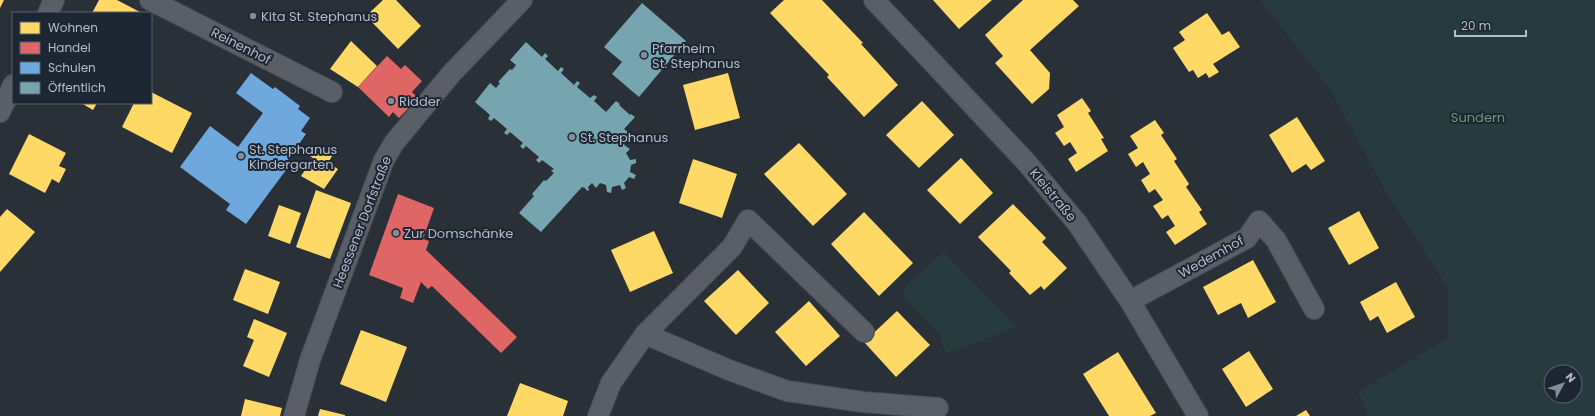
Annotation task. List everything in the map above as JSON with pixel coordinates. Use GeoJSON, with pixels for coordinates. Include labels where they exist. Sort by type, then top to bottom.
{"type":"FeatureCollection","features":[{"type":"Feature","properties":{"kind":"street"},"geometry":{"type":"LineString","coordinates":[[48,12],[54,0]]}},
{"type":"Feature","properties":{"kind":"street","name":"Reinenhof"},"geometry":{"type":"LineString","coordinates":[[150,0],[332,92]]}},
{"type":"Feature","properties":{"kind":"street","name":"Heessener Dorfstraße"},"geometry":{"type":"LineString","coordinates":[[294,416],[310,360],[384,160],[402,133],[446,80],[522,0]]}},
{"type":"Feature","properties":{"kind":"street","name":"Kleistraße"},"geometry":{"type":"LineString","coordinates":[[874,0],[1032,169],[1077,223],[1130,302],[1198,416]]}},
{"type":"Feature","properties":{"kind":"street"},"geometry":{"type":"LineString","coordinates":[[0,112],[12,87]]}},
{"type":"Feature","properties":{"kind":"street"},"geometry":{"type":"LineString","coordinates":[[598,416],[611,383],[645,334],[732,247],[748,220],[864,332]]}},
{"type":"Feature","properties":{"kind":"street","name":"Wedemhof"},"geometry":{"type":"LineString","coordinates":[[1130,302],[1247,238],[1259,221],[1276,240],[1314,309]]}},
{"type":"Feature","properties":{"kind":"street"},"geometry":{"type":"LineString","coordinates":[[645,334],[728,370],[787,391],[863,402],[938,408]]}},
{"type":"Feature","properties":{"kind":"green space","name":"Sundern"},"geometry":{"type":"Polygon","coordinates":[[[1260,0],[1595,0],[1595,416],[1368,416],[1358,392],[1448,338],[1448,288],[1386,192],[1330,89],[1260,0]]]}},
{"type":"Feature","properties":{"kind":"green space"},"geometry":{"type":"Polygon","coordinates":[[[944,252],[1017,327],[946,354],[938,332],[904,299],[905,286],[944,252]]]}},
{"type":"Feature","properties":{"kind":"building: Wohnen"},"geometry":{"type":"Polygon","coordinates":[[[0,0],[4,0],[0,8],[0,0]]]}},
{"type":"Feature","properties":{"kind":"building: Wohnen"},"geometry":{"type":"Polygon","coordinates":[[[99,0],[117,0],[140,12],[93,12],[99,0]]]}},
{"type":"Feature","properties":{"kind":"building: Wohnen"},"geometry":{"type":"Polygon","coordinates":[[[383,0],[396,0],[421,26],[398,49],[366,16],[383,0]]]}},
{"type":"Feature","properties":{"kind":"building: Wohnen"},"geometry":{"type":"Polygon","coordinates":[[[784,0],[822,0],[863,43],[861,44],[898,85],[864,117],[827,77],[829,75],[770,13],[784,0]]]}},
{"type":"Feature","properties":{"kind":"building: Wohnen"},"geometry":{"type":"Polygon","coordinates":[[[933,0],[992,0],[959,29],[933,0]]]}},
{"type":"Feature","properties":{"kind":"building: Wohnen"},"geometry":{"type":"Polygon","coordinates":[[[1023,0],[1073,0],[1079,6],[1030,50],[1050,73],[1049,89],[1032,104],[995,63],[1003,56],[985,35],[1023,0]]]}},
{"type":"Feature","properties":{"kind":"building: Wohnen"},"geometry":{"type":"Polygon","coordinates":[[[1207,13],[1222,35],[1229,31],[1240,47],[1213,64],[1219,72],[1209,78],[1206,73],[1198,78],[1193,70],[1189,72],[1173,48],[1185,40],[1179,32],[1207,13]]]}},
{"type":"Feature","properties":{"kind":"building: Wohnen"},"geometry":{"type":"Polygon","coordinates":[[[351,41],[377,66],[358,87],[330,69],[351,41]]]}},
{"type":"Feature","properties":{"kind":"building: Wohnen"},"geometry":{"type":"Polygon","coordinates":[[[728,73],[740,118],[695,130],[683,85],[728,73]]]}},
{"type":"Feature","properties":{"kind":"building: Wohnen"},"geometry":{"type":"Polygon","coordinates":[[[152,93],[192,113],[172,153],[122,127],[134,104],[152,104],[152,93]]]}},
{"type":"Feature","properties":{"kind":"building: Wohnen"},"geometry":{"type":"Polygon","coordinates":[[[1082,98],[1091,111],[1088,113],[1104,138],[1101,139],[1108,151],[1076,172],[1068,159],[1077,153],[1070,142],[1064,146],[1055,133],[1064,127],[1057,115],[1082,98]]]}},
{"type":"Feature","properties":{"kind":"building: Wohnen"},"geometry":{"type":"Polygon","coordinates":[[[922,101],[954,135],[919,168],[886,135],[922,101]]]}},
{"type":"Feature","properties":{"kind":"building: Wohnen"},"geometry":{"type":"Polygon","coordinates":[[[83,104],[96,104],[93,110],[83,104]]]}},
{"type":"Feature","properties":{"kind":"building: Wohnen"},"geometry":{"type":"Polygon","coordinates":[[[1297,117],[1325,161],[1311,170],[1306,164],[1292,173],[1269,135],[1297,117]]]}},
{"type":"Feature","properties":{"kind":"building: Wohnen"},"geometry":{"type":"Polygon","coordinates":[[[1155,120],[1164,133],[1161,135],[1177,159],[1174,161],[1189,184],[1186,187],[1202,210],[1199,212],[1207,224],[1175,245],[1166,232],[1175,226],[1168,215],[1162,219],[1153,206],[1163,200],[1155,189],[1149,193],[1141,180],[1150,174],[1143,162],[1136,167],[1128,154],[1138,148],[1130,136],[1155,120]]]}},
{"type":"Feature","properties":{"kind":"building: Wohnen"},"geometry":{"type":"Polygon","coordinates":[[[29,134],[66,153],[59,166],[66,169],[59,183],[52,179],[45,193],[9,174],[29,134]]]}},
{"type":"Feature","properties":{"kind":"building: Wohnen"},"geometry":{"type":"Polygon","coordinates":[[[799,143],[847,194],[813,226],[764,174],[799,143]]]}},
{"type":"Feature","properties":{"kind":"building: Wohnen"},"geometry":{"type":"Polygon","coordinates":[[[315,146],[332,156],[328,163],[338,169],[324,189],[301,176],[313,158],[310,156],[315,146]]]}},
{"type":"Feature","properties":{"kind":"building: Wohnen"},"geometry":{"type":"Polygon","coordinates":[[[961,158],[993,193],[960,224],[927,190],[961,158]]]}},
{"type":"Feature","properties":{"kind":"building: Wohnen"},"geometry":{"type":"Polygon","coordinates":[[[693,159],[737,174],[722,218],[679,203],[693,159]]]}},
{"type":"Feature","properties":{"kind":"building: Wohnen"},"geometry":{"type":"Polygon","coordinates":[[[316,190],[351,203],[330,259],[296,247],[316,190]]]}},
{"type":"Feature","properties":{"kind":"building: Wohnen"},"geometry":{"type":"Polygon","coordinates":[[[1013,204],[1046,238],[1042,242],[1067,268],[1044,290],[1041,286],[1030,295],[1009,273],[1011,271],[978,237],[1013,204]]]}},
{"type":"Feature","properties":{"kind":"building: Wohnen"},"geometry":{"type":"Polygon","coordinates":[[[279,205],[301,213],[290,244],[268,236],[279,205]]]}},
{"type":"Feature","properties":{"kind":"building: Wohnen"},"geometry":{"type":"Polygon","coordinates":[[[7,209],[35,232],[0,272],[0,217],[7,209]]]}},
{"type":"Feature","properties":{"kind":"building: Wohnen"},"geometry":{"type":"Polygon","coordinates":[[[1359,211],[1379,248],[1349,265],[1328,228],[1359,211]]]}},
{"type":"Feature","properties":{"kind":"building: Wohnen"},"geometry":{"type":"Polygon","coordinates":[[[864,212],[913,263],[879,296],[831,244],[864,212]]]}},
{"type":"Feature","properties":{"kind":"building: Wohnen"},"geometry":{"type":"Polygon","coordinates":[[[654,231],[673,273],[630,292],[611,250],[654,231]]]}},
{"type":"Feature","properties":{"kind":"building: Wohnen"},"geometry":{"type":"Polygon","coordinates":[[[1253,260],[1276,302],[1248,318],[1241,303],[1218,315],[1203,287],[1253,260]]]}},
{"type":"Feature","properties":{"kind":"building: Wohnen"},"geometry":{"type":"Polygon","coordinates":[[[245,269],[280,282],[268,314],[233,300],[245,269]]]}},
{"type":"Feature","properties":{"kind":"building: Wohnen"},"geometry":{"type":"Polygon","coordinates":[[[738,270],[769,303],[736,335],[704,301],[738,270]]]}},
{"type":"Feature","properties":{"kind":"building: Wohnen"},"geometry":{"type":"Polygon","coordinates":[[[1396,282],[1415,317],[1387,333],[1378,316],[1370,321],[1360,302],[1396,282]]]}},
{"type":"Feature","properties":{"kind":"building: Wohnen"},"geometry":{"type":"Polygon","coordinates":[[[809,301],[840,336],[806,366],[775,332],[809,301]]]}},
{"type":"Feature","properties":{"kind":"building: Wohnen"},"geometry":{"type":"Polygon","coordinates":[[[897,311],[930,345],[896,377],[864,342],[897,311]]]}},
{"type":"Feature","properties":{"kind":"building: Wohnen"},"geometry":{"type":"Polygon","coordinates":[[[254,319],[287,333],[269,377],[243,366],[254,340],[247,337],[254,319]]]}},
{"type":"Feature","properties":{"kind":"building: Wohnen"},"geometry":{"type":"Polygon","coordinates":[[[361,330],[407,347],[386,402],[340,384],[361,330]]]}},
{"type":"Feature","properties":{"kind":"building: Wohnen"},"geometry":{"type":"Polygon","coordinates":[[[1249,351],[1273,389],[1246,407],[1222,369],[1249,351]]]}},
{"type":"Feature","properties":{"kind":"building: Wohnen"},"geometry":{"type":"Polygon","coordinates":[[[1118,352],[1156,413],[1150,416],[1109,416],[1083,374],[1118,352]]]}},
{"type":"Feature","properties":{"kind":"building: Wohnen"},"geometry":{"type":"Polygon","coordinates":[[[520,383],[568,401],[563,416],[507,416],[520,383]]]}},
{"type":"Feature","properties":{"kind":"building: Wohnen"},"geometry":{"type":"Polygon","coordinates":[[[245,399],[282,408],[280,416],[241,416],[245,399]]]}},
{"type":"Feature","properties":{"kind":"building: Wohnen"},"geometry":{"type":"Polygon","coordinates":[[[320,409],[345,415],[345,416],[318,416],[320,409]]]}},
{"type":"Feature","properties":{"kind":"building: Wohnen"},"geometry":{"type":"Polygon","coordinates":[[[1306,410],[1310,416],[1296,416],[1306,410]]]}},
{"type":"Feature","properties":{"kind":"building: Handel"},"geometry":{"type":"Polygon","coordinates":[[[387,56],[401,69],[405,65],[422,81],[412,92],[418,98],[399,118],[393,112],[389,117],[358,87],[387,56]]]}},
{"type":"Feature","properties":{"kind":"building: Handel"},"geometry":{"type":"Polygon","coordinates":[[[398,194],[434,208],[423,239],[429,241],[426,250],[517,337],[501,353],[432,286],[428,289],[421,282],[413,303],[400,298],[403,288],[369,275],[398,194]]]}},
{"type":"Feature","properties":{"kind":"building: Schulen"},"geometry":{"type":"Polygon","coordinates":[[[251,73],[273,89],[275,87],[300,106],[298,109],[310,118],[301,131],[306,134],[282,168],[286,170],[246,224],[226,210],[230,204],[180,167],[210,126],[238,147],[263,113],[236,93],[251,73]]]}},
{"type":"Feature","properties":{"kind":"building: Öffentlich","name":"Pfarrheim St. Stephanus"},"geometry":{"type":"Polygon","coordinates":[[[642,3],[686,41],[639,97],[612,74],[622,62],[604,47],[642,3]]]}},
{"type":"Feature","properties":{"kind":"building: Öffentlich","name":"St. Stephanus"},"geometry":{"type":"Polygon","coordinates":[[[526,42],[542,57],[545,53],[548,56],[545,59],[558,71],[561,67],[564,69],[561,73],[574,85],[577,81],[580,83],[577,87],[590,98],[594,95],[597,97],[594,101],[606,112],[616,101],[630,115],[631,114],[635,117],[624,129],[629,133],[627,135],[628,138],[631,139],[631,142],[627,141],[624,145],[630,149],[626,153],[630,160],[636,159],[636,163],[631,165],[630,172],[636,175],[634,179],[629,177],[624,183],[626,188],[622,190],[620,185],[612,187],[611,193],[607,192],[606,185],[600,183],[596,188],[592,183],[588,187],[589,190],[587,191],[582,187],[541,232],[519,213],[534,196],[532,194],[544,180],[546,181],[554,173],[551,171],[554,169],[542,160],[539,163],[536,160],[539,157],[526,146],[523,149],[520,146],[523,143],[510,132],[507,135],[504,133],[507,129],[494,118],[491,121],[488,119],[490,115],[475,102],[490,83],[496,88],[500,83],[498,82],[510,69],[512,70],[516,65],[510,60],[526,42]]]}},
{"type":"Feature","properties":{"kind":"place","name":"Kita St. Stephanus"},"geometry":{"type":"Point","coordinates":[253,16]}},
{"type":"Feature","properties":{"kind":"place","name":"Pfarrheim St. Stephanus"},"geometry":{"type":"Point","coordinates":[644,55]}},
{"type":"Feature","properties":{"kind":"place","name":"Ridder"},"geometry":{"type":"Point","coordinates":[391,101]}},
{"type":"Feature","properties":{"kind":"place","name":"St. Stephanus"},"geometry":{"type":"Point","coordinates":[572,137]}},
{"type":"Feature","properties":{"kind":"place","name":"St. Stephanus Kindergarten"},"geometry":{"type":"Point","coordinates":[241,156]}},
{"type":"Feature","properties":{"kind":"place","name":"Zur Domschänke"},"geometry":{"type":"Point","coordinates":[396,233]}}]}
